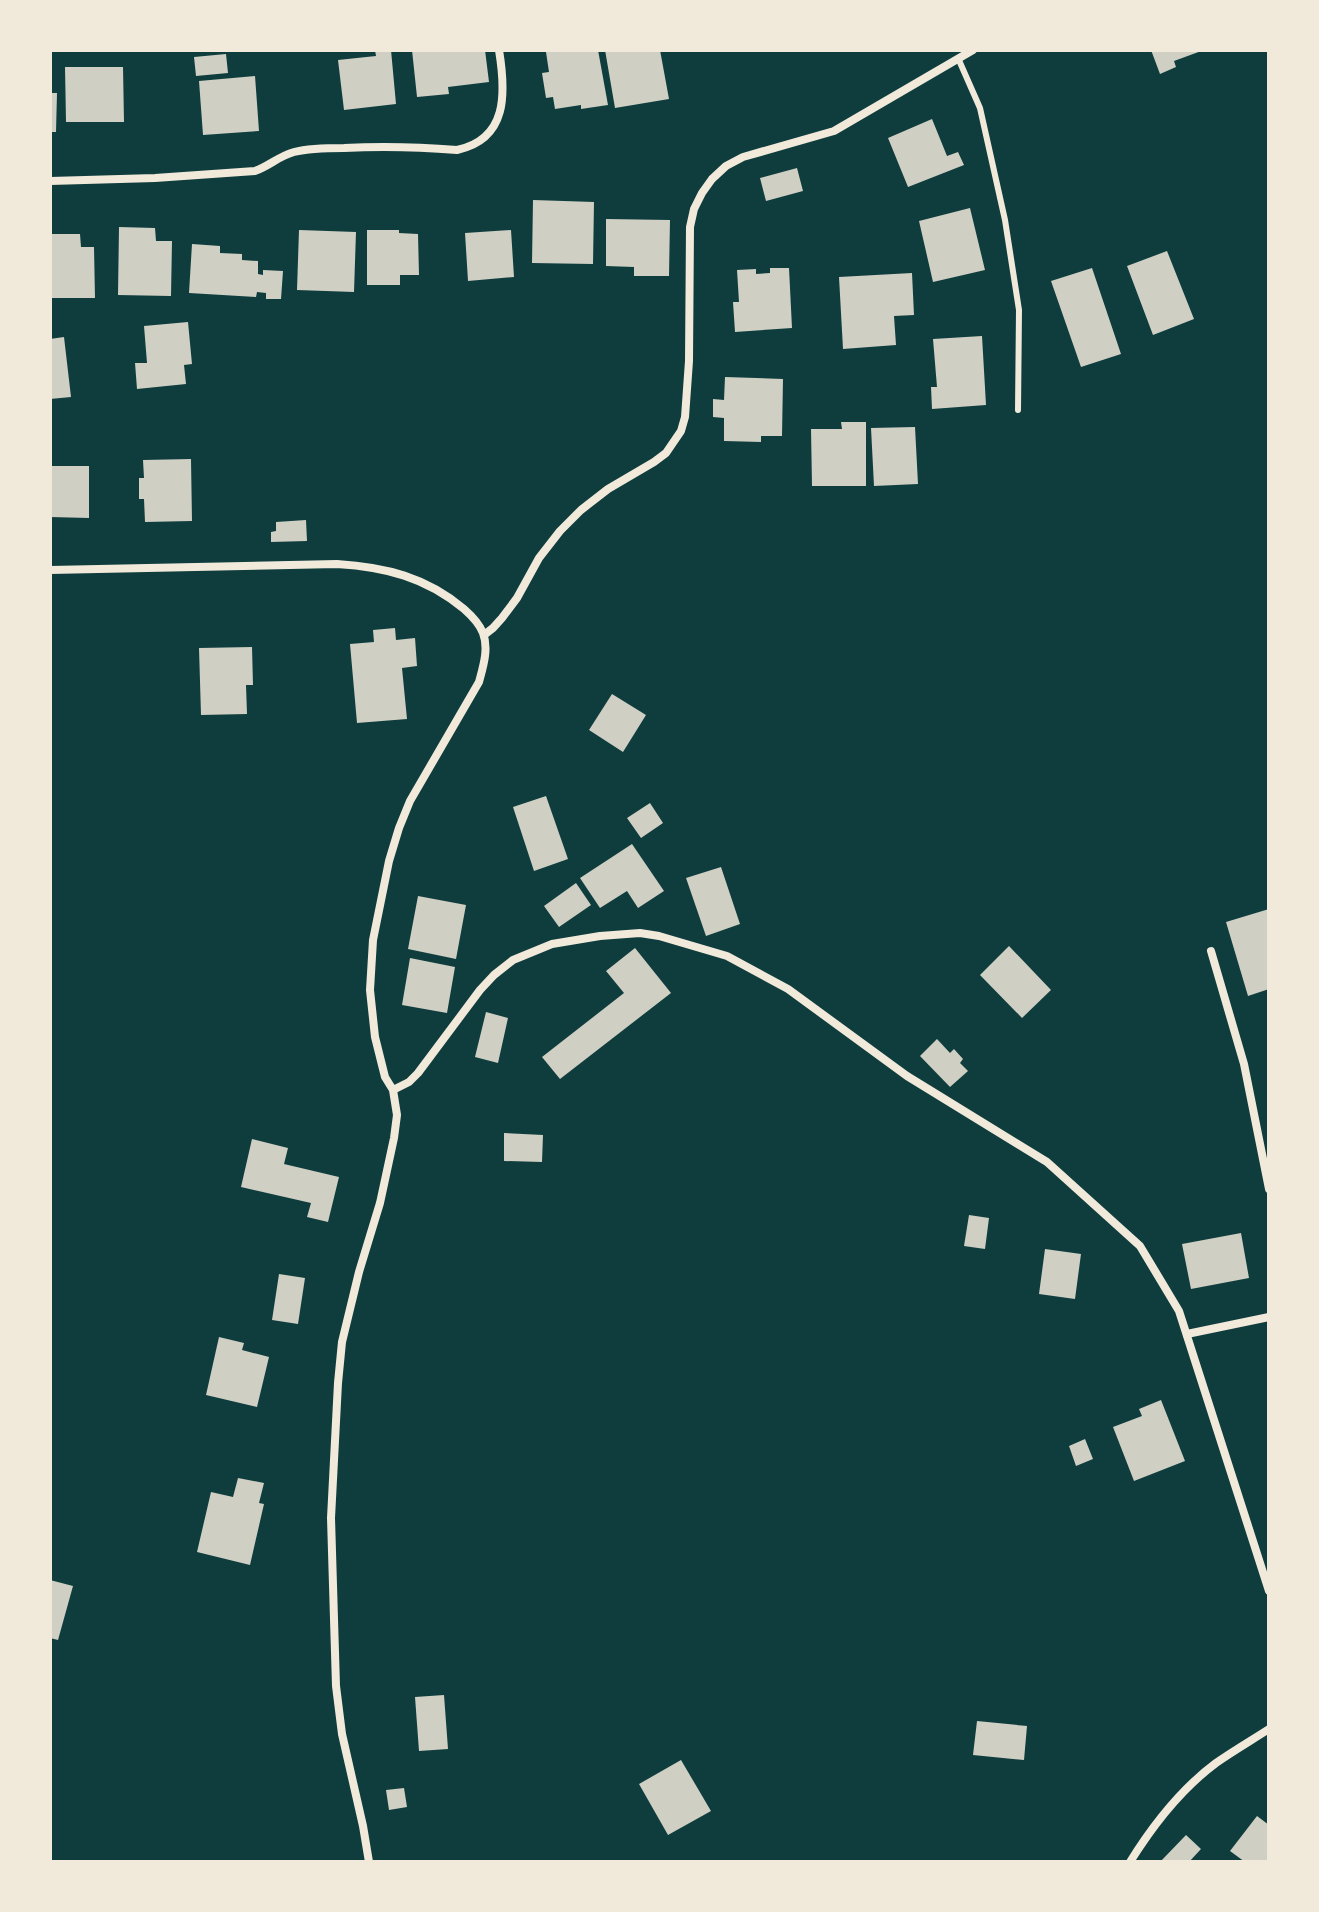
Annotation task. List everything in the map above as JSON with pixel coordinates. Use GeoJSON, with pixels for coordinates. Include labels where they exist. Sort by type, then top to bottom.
{"type":"FeatureCollection","features":[{"type":"Feature","properties":{"kind":"street"},"geometry":{"type":"LineString","coordinates":[[50,181],[255,171],[286,154],[322,148],[457,150],[471,147],[490,133],[498,120],[503,72],[499,50]]}},
{"type":"Feature","properties":{"kind":"street"},"geometry":{"type":"LineString","coordinates":[[484,635],[517,598],[539,558],[560,531],[608,489],[666,453],[681,431],[689,361],[690,227],[694,209],[712,179],[726,166],[743,157],[834,131],[973,50]]}},
{"type":"Feature","properties":{"kind":"street"},"geometry":{"type":"LineString","coordinates":[[50,570],[368,566],[390,570],[436,589],[475,619],[484,635],[484,665],[479,682],[410,801],[399,828],[379,903],[373,940],[370,990],[375,1037],[385,1077],[393,1090],[397,1115],[380,1203],[342,1342],[331,1518],[336,1686],[342,1734],[369,1862]]}},
{"type":"Feature","properties":{"kind":"street"},"geometry":{"type":"LineString","coordinates":[[393,1090],[418,1073],[494,975],[513,960],[552,944],[640,933],[659,936],[727,956],[788,989],[907,1076],[1047,1162],[1140,1246],[1179,1311],[1269,1591]]}},
{"type":"Feature","properties":{"kind":"street"},"geometry":{"type":"LineString","coordinates":[[1211,951],[1244,1064],[1269,1189]]}},
{"type":"Feature","properties":{"kind":"street"},"geometry":{"type":"LineString","coordinates":[[1187,1334],[1269,1317]]}},
{"type":"Feature","properties":{"kind":"street"},"geometry":{"type":"LineString","coordinates":[[1130,1862],[1164,1815],[1195,1781],[1216,1763],[1269,1729]]}},
{"type":"Feature","properties":{"kind":"lane"},"geometry":{"type":"LineString","coordinates":[[958,58],[980,108],[1005,220],[1019,310],[1018,410]]}},
{"type":"Feature","properties":{"kind":"building"},"geometry":{"type":"Polygon","coordinates":[[[375,50],[391,50],[396,104],[344,110],[338,60],[376,56],[375,50]]]}},
{"type":"Feature","properties":{"kind":"building"},"geometry":{"type":"Polygon","coordinates":[[[412,50],[485,50],[489,82],[448,87],[449,94],[417,97],[412,50]]]}},
{"type":"Feature","properties":{"kind":"building"},"geometry":{"type":"Polygon","coordinates":[[[598,50],[608,105],[555,109],[553,97],[546,98],[542,73],[549,72],[546,52],[598,50]]]}},
{"type":"Feature","properties":{"kind":"building"},"geometry":{"type":"Polygon","coordinates":[[[605,50],[660,50],[669,99],[615,108],[605,50]]]}},
{"type":"Feature","properties":{"kind":"building"},"geometry":{"type":"Polygon","coordinates":[[[1151,50],[1204,50],[1174,61],[1176,67],[1160,74],[1151,50]]]}},
{"type":"Feature","properties":{"kind":"building"},"geometry":{"type":"Polygon","coordinates":[[[226,54],[228,73],[196,76],[194,57],[226,54]]]}},
{"type":"Feature","properties":{"kind":"building"},"geometry":{"type":"Polygon","coordinates":[[[65,67],[123,67],[124,122],[66,122],[65,67]]]}},
{"type":"Feature","properties":{"kind":"building"},"geometry":{"type":"Polygon","coordinates":[[[255,76],[259,131],[203,135],[199,81],[255,76]]]}},
{"type":"Feature","properties":{"kind":"building"},"geometry":{"type":"Polygon","coordinates":[[[50,93],[57,93],[56,132],[50,132],[50,93]]]}},
{"type":"Feature","properties":{"kind":"building"},"geometry":{"type":"Polygon","coordinates":[[[932,119],[947,156],[958,152],[964,165],[908,187],[888,138],[932,119]]]}},
{"type":"Feature","properties":{"kind":"building"},"geometry":{"type":"Polygon","coordinates":[[[797,168],[803,191],[766,201],[760,178],[797,168]]]}},
{"type":"Feature","properties":{"kind":"building"},"geometry":{"type":"Polygon","coordinates":[[[533,200],[594,202],[593,264],[532,263],[533,200]]]}},
{"type":"Feature","properties":{"kind":"building"},"geometry":{"type":"Polygon","coordinates":[[[970,208],[985,270],[933,282],[919,221],[970,208]]]}},
{"type":"Feature","properties":{"kind":"building"},"geometry":{"type":"Polygon","coordinates":[[[606,219],[670,220],[669,276],[634,276],[634,267],[606,266],[606,219]]]}},
{"type":"Feature","properties":{"kind":"building"},"geometry":{"type":"Polygon","coordinates":[[[119,227],[155,228],[156,241],[172,241],[171,296],[118,295],[119,227]]]}},
{"type":"Feature","properties":{"kind":"building"},"geometry":{"type":"Polygon","coordinates":[[[299,230],[356,232],[354,292],[297,290],[299,230]]]}},
{"type":"Feature","properties":{"kind":"building"},"geometry":{"type":"Polygon","coordinates":[[[367,230],[399,230],[399,233],[418,234],[419,275],[400,275],[400,285],[367,285],[367,230]]]}},
{"type":"Feature","properties":{"kind":"building"},"geometry":{"type":"Polygon","coordinates":[[[511,230],[514,277],[468,281],[465,233],[511,230]]]}},
{"type":"Feature","properties":{"kind":"building"},"geometry":{"type":"Polygon","coordinates":[[[50,234],[80,234],[81,247],[94,247],[95,298],[50,298],[50,234]]]}},
{"type":"Feature","properties":{"kind":"building"},"geometry":{"type":"Polygon","coordinates":[[[192,244],[220,246],[220,253],[242,254],[242,260],[258,261],[258,274],[263,275],[263,270],[283,271],[281,299],[266,299],[266,293],[257,292],[256,297],[189,293],[192,244]]]}},
{"type":"Feature","properties":{"kind":"building"},"geometry":{"type":"Polygon","coordinates":[[[1167,251],[1194,319],[1153,335],[1127,266],[1167,251]]]}},
{"type":"Feature","properties":{"kind":"building"},"geometry":{"type":"Polygon","coordinates":[[[770,268],[789,268],[792,328],[735,332],[733,302],[739,302],[737,270],[756,269],[756,274],[770,273],[770,268]]]}},
{"type":"Feature","properties":{"kind":"building"},"geometry":{"type":"Polygon","coordinates":[[[1092,268],[1121,354],[1081,367],[1051,281],[1092,268]]]}},
{"type":"Feature","properties":{"kind":"building"},"geometry":{"type":"Polygon","coordinates":[[[912,273],[914,315],[894,316],[896,345],[843,349],[839,277],[912,273]]]}},
{"type":"Feature","properties":{"kind":"building"},"geometry":{"type":"Polygon","coordinates":[[[188,322],[192,364],[184,365],[186,384],[137,389],[135,363],[147,363],[144,326],[188,322]]]}},
{"type":"Feature","properties":{"kind":"building"},"geometry":{"type":"Polygon","coordinates":[[[982,336],[986,405],[932,409],[931,387],[937,387],[933,339],[982,336]]]}},
{"type":"Feature","properties":{"kind":"building"},"geometry":{"type":"Polygon","coordinates":[[[64,337],[71,397],[50,399],[50,339],[64,337]]]}},
{"type":"Feature","properties":{"kind":"building"},"geometry":{"type":"Polygon","coordinates":[[[725,377],[783,379],[782,436],[761,436],[761,442],[724,441],[724,418],[713,417],[713,399],[724,400],[725,377]]]}},
{"type":"Feature","properties":{"kind":"building"},"geometry":{"type":"Polygon","coordinates":[[[841,422],[866,422],[866,486],[812,486],[811,429],[842,429],[841,422]]]}},
{"type":"Feature","properties":{"kind":"building"},"geometry":{"type":"Polygon","coordinates":[[[915,427],[918,484],[874,486],[871,428],[915,427]]]}},
{"type":"Feature","properties":{"kind":"building"},"geometry":{"type":"Polygon","coordinates":[[[191,459],[192,521],[145,522],[144,499],[139,499],[139,478],[144,478],[143,460],[191,459]]]}},
{"type":"Feature","properties":{"kind":"building"},"geometry":{"type":"Polygon","coordinates":[[[50,466],[89,466],[89,518],[50,517],[50,466]]]}},
{"type":"Feature","properties":{"kind":"building"},"geometry":{"type":"Polygon","coordinates":[[[306,520],[307,541],[271,542],[271,532],[276,531],[276,522],[306,520]]]}},
{"type":"Feature","properties":{"kind":"building"},"geometry":{"type":"Polygon","coordinates":[[[395,628],[396,640],[415,638],[417,666],[402,668],[407,719],[357,723],[350,644],[374,642],[373,630],[395,628]]]}},
{"type":"Feature","properties":{"kind":"building"},"geometry":{"type":"Polygon","coordinates":[[[252,647],[253,685],[246,685],[247,714],[201,715],[199,648],[252,647]]]}},
{"type":"Feature","properties":{"kind":"building"},"geometry":{"type":"Polygon","coordinates":[[[612,694],[646,715],[623,752],[589,730],[612,694]]]}},
{"type":"Feature","properties":{"kind":"building"},"geometry":{"type":"Polygon","coordinates":[[[546,796],[568,859],[534,871],[513,807],[546,796]]]}},
{"type":"Feature","properties":{"kind":"building"},"geometry":{"type":"Polygon","coordinates":[[[650,803],[663,823],[641,838],[627,818],[650,803]]]}},
{"type":"Feature","properties":{"kind":"building"},"geometry":{"type":"Polygon","coordinates":[[[632,844],[664,891],[638,908],[627,891],[600,908],[580,878],[632,844]]]}},
{"type":"Feature","properties":{"kind":"building"},"geometry":{"type":"Polygon","coordinates":[[[721,867],[740,924],[706,936],[686,878],[721,867]]]}},
{"type":"Feature","properties":{"kind":"building"},"geometry":{"type":"Polygon","coordinates":[[[576,883],[591,905],[559,927],[544,906],[576,883]]]}},
{"type":"Feature","properties":{"kind":"building"},"geometry":{"type":"Polygon","coordinates":[[[418,896],[466,905],[456,959],[408,949],[418,896]]]}},
{"type":"Feature","properties":{"kind":"building"},"geometry":{"type":"Polygon","coordinates":[[[1269,909],[1269,989],[1248,996],[1226,922],[1269,909]]]}},
{"type":"Feature","properties":{"kind":"building"},"geometry":{"type":"Polygon","coordinates":[[[1009,946],[1051,990],[1022,1018],[980,975],[1009,946]]]}},
{"type":"Feature","properties":{"kind":"building"},"geometry":{"type":"Polygon","coordinates":[[[635,948],[671,993],[560,1079],[542,1057],[624,993],[606,971],[635,948]]]}},
{"type":"Feature","properties":{"kind":"building"},"geometry":{"type":"Polygon","coordinates":[[[410,958],[455,967],[447,1013],[402,1005],[410,958]]]}},
{"type":"Feature","properties":{"kind":"building"},"geometry":{"type":"Polygon","coordinates":[[[486,1012],[508,1018],[498,1063],[475,1057],[486,1012]]]}},
{"type":"Feature","properties":{"kind":"building"},"geometry":{"type":"Polygon","coordinates":[[[937,1039],[950,1053],[954,1049],[963,1059],[960,1063],[968,1071],[950,1087],[920,1056],[937,1039]]]}},
{"type":"Feature","properties":{"kind":"building"},"geometry":{"type":"Polygon","coordinates":[[[504,1133],[543,1135],[542,1162],[504,1161],[504,1133]]]}},
{"type":"Feature","properties":{"kind":"building"},"geometry":{"type":"Polygon","coordinates":[[[252,1139],[288,1148],[284,1164],[339,1177],[328,1222],[307,1217],[311,1203],[241,1187],[252,1139]]]}},
{"type":"Feature","properties":{"kind":"building"},"geometry":{"type":"Polygon","coordinates":[[[969,1215],[989,1218],[985,1249],[964,1246],[969,1215]]]}},
{"type":"Feature","properties":{"kind":"building"},"geometry":{"type":"Polygon","coordinates":[[[1241,1233],[1249,1278],[1191,1289],[1182,1244],[1241,1233]]]}},
{"type":"Feature","properties":{"kind":"building"},"geometry":{"type":"Polygon","coordinates":[[[1045,1249],[1081,1254],[1075,1299],[1039,1294],[1045,1249]]]}},
{"type":"Feature","properties":{"kind":"building"},"geometry":{"type":"Polygon","coordinates":[[[279,1274],[305,1278],[298,1324],[272,1320],[279,1274]]]}},
{"type":"Feature","properties":{"kind":"building"},"geometry":{"type":"Polygon","coordinates":[[[219,1337],[244,1343],[242,1350],[269,1357],[257,1407],[206,1395],[219,1337]]]}},
{"type":"Feature","properties":{"kind":"building"},"geometry":{"type":"Polygon","coordinates":[[[1161,1400],[1185,1461],[1134,1481],[1113,1427],[1142,1416],[1139,1409],[1161,1400]]]}},
{"type":"Feature","properties":{"kind":"building"},"geometry":{"type":"Polygon","coordinates":[[[1085,1439],[1093,1459],[1076,1466],[1069,1446],[1085,1439]]]}},
{"type":"Feature","properties":{"kind":"building"},"geometry":{"type":"Polygon","coordinates":[[[238,1478],[264,1483],[259,1503],[264,1504],[250,1565],[197,1552],[211,1492],[233,1497],[238,1478]]]}},
{"type":"Feature","properties":{"kind":"building"},"geometry":{"type":"Polygon","coordinates":[[[50,1580],[73,1586],[58,1640],[50,1638],[50,1580]]]}},
{"type":"Feature","properties":{"kind":"building"},"geometry":{"type":"Polygon","coordinates":[[[444,1695],[448,1749],[419,1751],[415,1697],[444,1695]]]}},
{"type":"Feature","properties":{"kind":"building"},"geometry":{"type":"Polygon","coordinates":[[[977,1721],[1027,1726],[1024,1760],[973,1755],[977,1721]]]}},
{"type":"Feature","properties":{"kind":"building"},"geometry":{"type":"Polygon","coordinates":[[[681,1760],[711,1811],[668,1835],[639,1784],[681,1760]]]}},
{"type":"Feature","properties":{"kind":"building"},"geometry":{"type":"Polygon","coordinates":[[[404,1788],[407,1807],[389,1810],[386,1790],[404,1788]]]}},
{"type":"Feature","properties":{"kind":"building"},"geometry":{"type":"Polygon","coordinates":[[[1257,1816],[1269,1825],[1269,1862],[1245,1862],[1230,1851],[1257,1816]]]}},
{"type":"Feature","properties":{"kind":"building"},"geometry":{"type":"Polygon","coordinates":[[[1186,1835],[1201,1849],[1189,1862],[1160,1862],[1186,1835]]]}}]}
